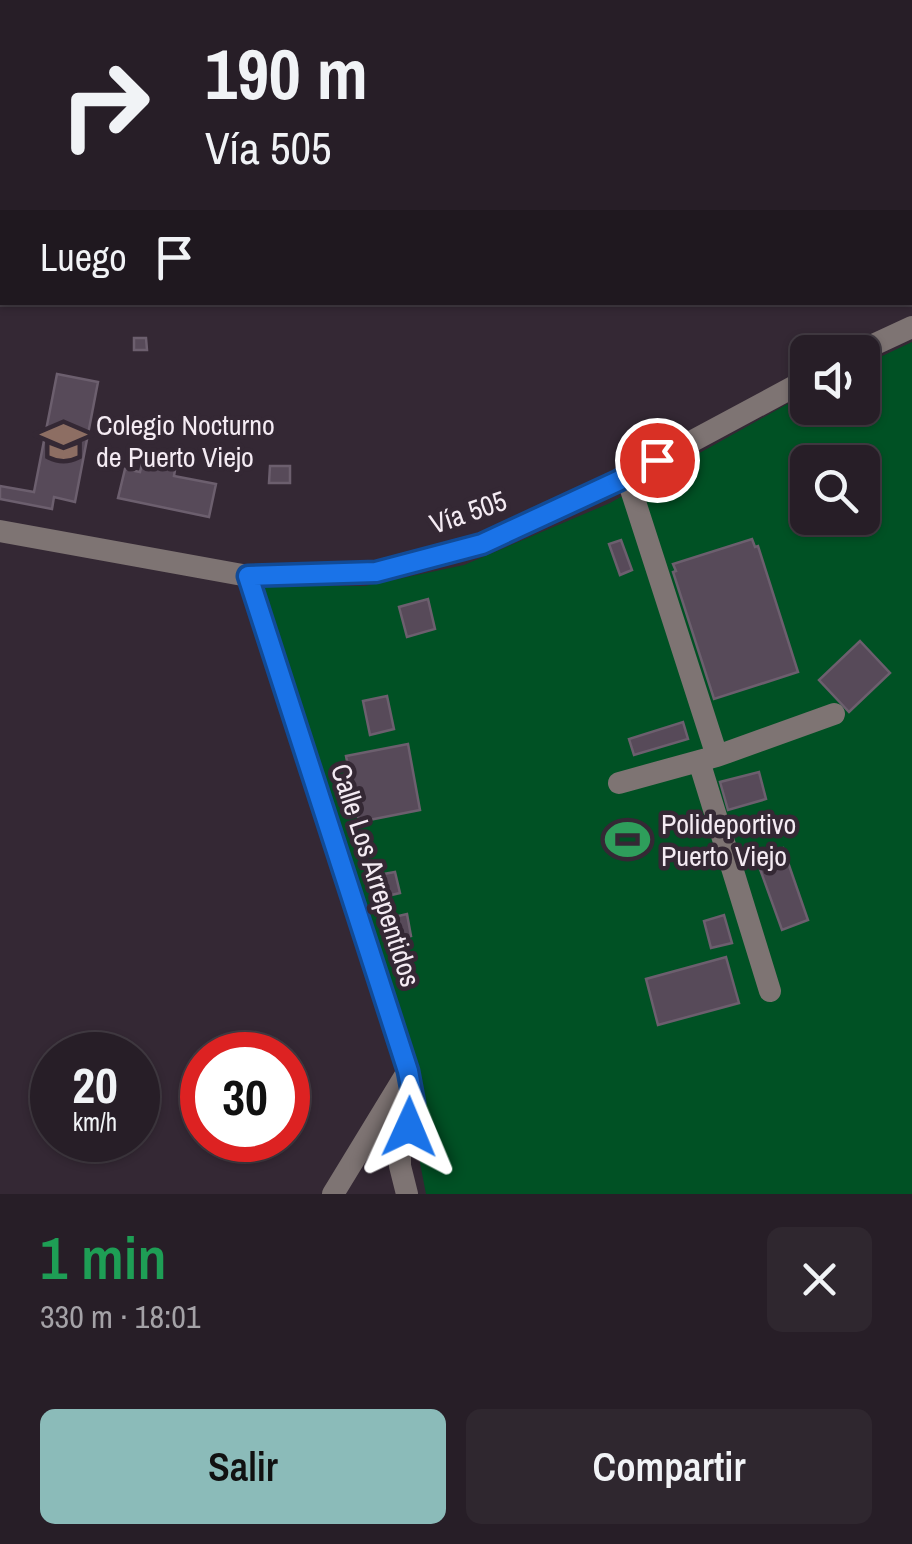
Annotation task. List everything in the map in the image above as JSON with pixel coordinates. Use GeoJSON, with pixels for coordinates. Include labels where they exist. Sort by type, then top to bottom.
{"type":"FeatureCollection","features":[{"type":"Feature","properties":{"kind":"street"},"geometry":{"type":"LineString","coordinates":[[880,342],[912,327]]}},
{"type":"Feature","properties":{"kind":"street","name":"Vía 505"},"geometry":{"type":"LineString","coordinates":[[0,531],[248,576],[376,572],[482,544],[626,477],[790,389]]}},
{"type":"Feature","properties":{"kind":"street"},"geometry":{"type":"LineString","coordinates":[[626,477],[708,758],[770,991]]}},
{"type":"Feature","properties":{"kind":"street","name":"Calle Los Arrepentidos"},"geometry":{"type":"LineString","coordinates":[[248,576],[408,1071],[414,1103],[400,1149],[407,1194]]}},
{"type":"Feature","properties":{"kind":"street"},"geometry":{"type":"LineString","coordinates":[[618,784],[708,758],[834,714]]}},
{"type":"Feature","properties":{"kind":"street"},"geometry":{"type":"LineString","coordinates":[[333,1194],[408,1071]]}},
{"type":"Feature","properties":{"kind":"green space","name":"Polideportivo Puerto Viejo"},"geometry":{"type":"Polygon","coordinates":[[[912,342],[912,1194],[426,1194],[420,1163],[425,1095],[262,586],[365,586],[464,565],[610,503],[790,402],[790,425],[880,425],[880,357],[912,342]]]}},
{"type":"Feature","properties":{"kind":"building"},"geometry":{"type":"Polygon","coordinates":[[[134,338],[146,338],[147,350],[134,350],[134,338]]]}},
{"type":"Feature","properties":{"kind":"building"},"geometry":{"type":"Polygon","coordinates":[[[57,374],[98,382],[75,502],[54,497],[52,509],[0,499],[0,486],[34,492],[57,374]]]}},
{"type":"Feature","properties":{"kind":"building"},"geometry":{"type":"Polygon","coordinates":[[[142,464],[175,470],[174,476],[216,484],[209,517],[118,498],[125,469],[140,472],[142,464]]]}},
{"type":"Feature","properties":{"kind":"building"},"geometry":{"type":"Polygon","coordinates":[[[270,466],[290,466],[290,483],[269,483],[270,466]]]}},
{"type":"Feature","properties":{"kind":"building"},"geometry":{"type":"Polygon","coordinates":[[[752,539],[758,546],[798,672],[714,699],[673,564],[752,539]]]}},
{"type":"Feature","properties":{"kind":"building"},"geometry":{"type":"Polygon","coordinates":[[[621,540],[632,570],[620,575],[609,544],[621,540]]]}},
{"type":"Feature","properties":{"kind":"building"},"geometry":{"type":"Polygon","coordinates":[[[428,599],[435,629],[407,637],[399,607],[428,599]]]}},
{"type":"Feature","properties":{"kind":"building"},"geometry":{"type":"Polygon","coordinates":[[[860,641],[890,673],[849,712],[819,680],[860,641]]]}},
{"type":"Feature","properties":{"kind":"building"},"geometry":{"type":"Polygon","coordinates":[[[387,696],[394,729],[370,735],[363,701],[387,696]]]}},
{"type":"Feature","properties":{"kind":"building"},"geometry":{"type":"Polygon","coordinates":[[[683,722],[688,739],[634,755],[629,739],[683,722]]]}},
{"type":"Feature","properties":{"kind":"building"},"geometry":{"type":"Polygon","coordinates":[[[408,744],[420,810],[359,822],[346,756],[408,744]]]}},
{"type":"Feature","properties":{"kind":"building"},"geometry":{"type":"Polygon","coordinates":[[[759,772],[766,799],[728,810],[720,782],[759,772]]]}},
{"type":"Feature","properties":{"kind":"building"},"geometry":{"type":"Polygon","coordinates":[[[783,848],[808,920],[782,930],[756,858],[783,848]]]}},
{"type":"Feature","properties":{"kind":"building"},"geometry":{"type":"Polygon","coordinates":[[[395,872],[400,893],[383,897],[378,875],[395,872]]]}},
{"type":"Feature","properties":{"kind":"building"},"geometry":{"type":"Polygon","coordinates":[[[407,914],[411,936],[394,940],[390,918],[407,914]]]}},
{"type":"Feature","properties":{"kind":"building"},"geometry":{"type":"Polygon","coordinates":[[[724,915],[732,943],[711,948],[704,921],[724,915]]]}},
{"type":"Feature","properties":{"kind":"building"},"geometry":{"type":"Polygon","coordinates":[[[726,957],[739,1003],[658,1025],[646,979],[726,957]]]}},
{"type":"Feature","properties":{"kind":"place","name":"Colegio Nocturno de Puerto Viejo"},"geometry":{"type":"Point","coordinates":[63,441]}},
{"type":"Feature","properties":{"kind":"place","name":"Polideportivo Puerto Viejo"},"geometry":{"type":"Point","coordinates":[628,840]}},
{"type":"Feature","properties":{"kind":"route"},"geometry":{"type":"LineString","coordinates":[[409,1127],[414,1103],[408,1071],[248,576],[376,572],[482,544],[657,460]]}}]}
